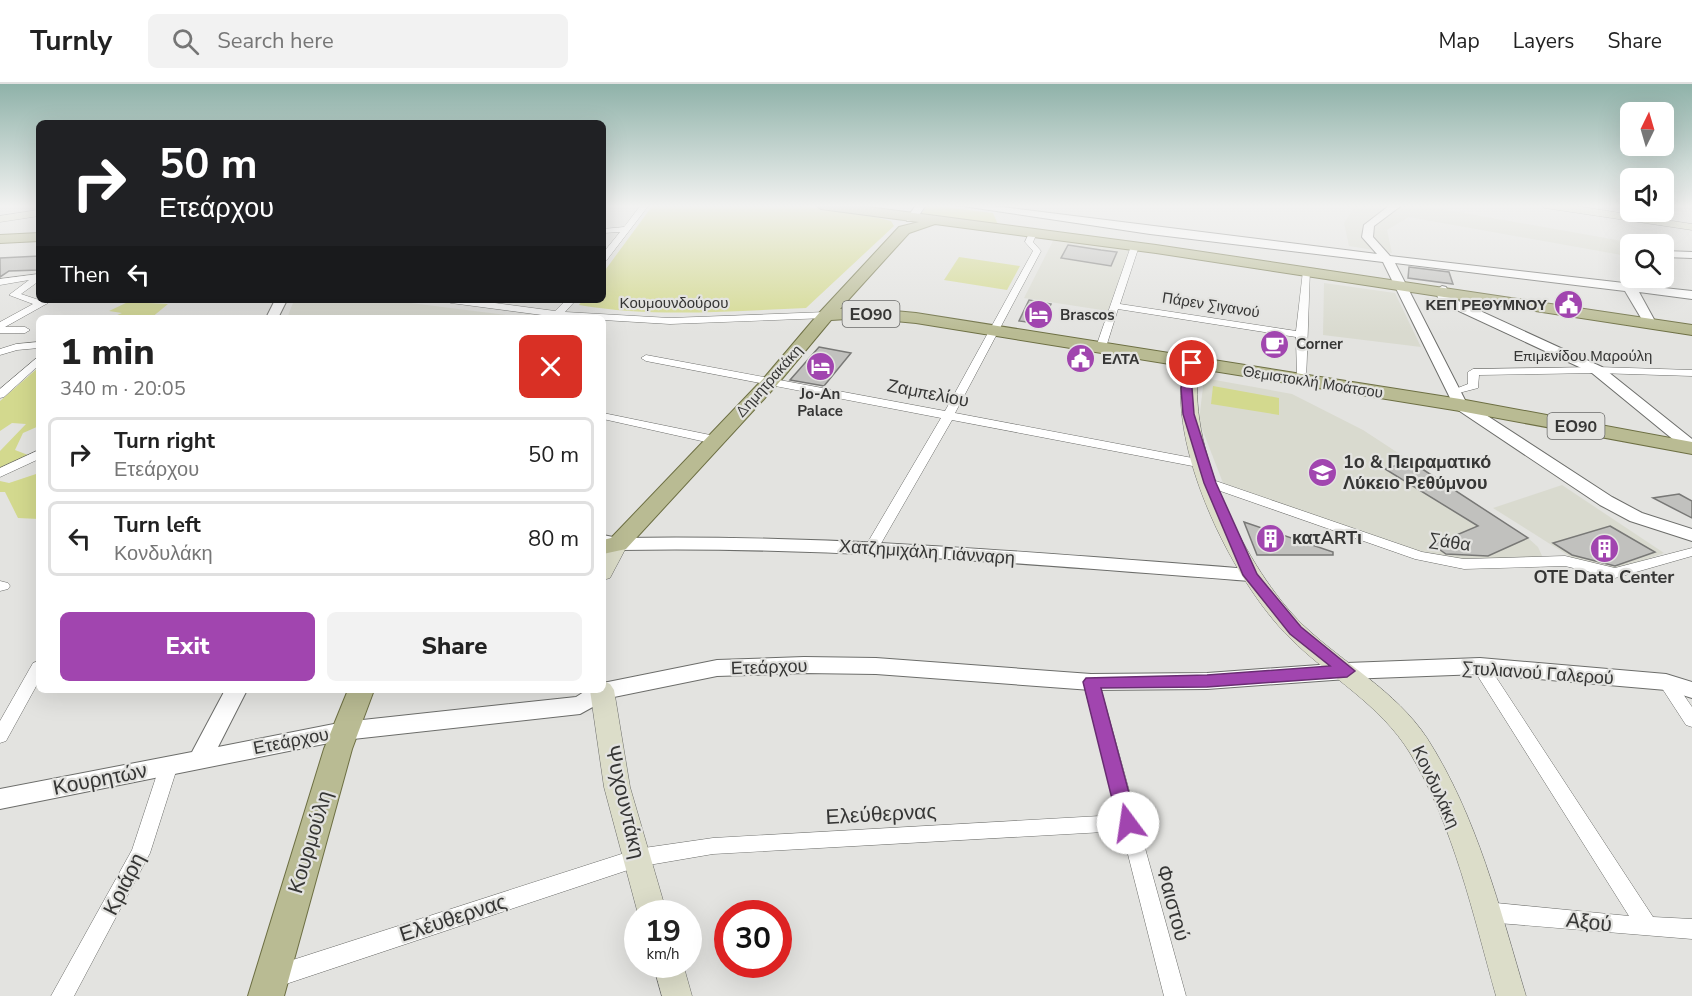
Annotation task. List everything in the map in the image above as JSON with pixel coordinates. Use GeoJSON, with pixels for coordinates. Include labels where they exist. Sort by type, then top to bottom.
{"type":"FeatureCollection","features":[{"type":"Feature","properties":{"kind":"main road","name":"Δημητρακάκη"},"geometry":{"type":"LineString","coordinates":[[608,544],[715,440],[770,382],[886,248]]}},
{"type":"Feature","properties":{"kind":"main road"},"geometry":{"type":"LineString","coordinates":[[1146,248],[1442,290],[1692,330]]}},
{"type":"Feature","properties":{"kind":"main road","name":"Θεμιστοκλή Μοάτσου"},"geometry":{"type":"LineString","coordinates":[[826,315],[863,313],[905,316],[1302,380],[1458,398],[1692,448]]}},
{"type":"Feature","properties":{"kind":"main road","name":"Κονδυλάκη"},"geometry":{"type":"LineString","coordinates":[[1192,363],[1187,388],[1189,414],[1210,483],[1250,575],[1295,630],[1383,699],[1418,744],[1448,802],[1486,912],[1511,996]]}},
{"type":"Feature","properties":{"kind":"main road","name":"Κουρμούλη"},"geometry":{"type":"LineString","coordinates":[[268,987],[344,731],[360,693]]}},
{"type":"Feature","properties":{"kind":"main road","name":"Ψυχουντάκη"},"geometry":{"type":"LineString","coordinates":[[603,693],[618,787],[649,900]]}},
{"type":"Feature","properties":{"kind":"main road"},"geometry":{"type":"LineString","coordinates":[[672,978],[677,996]]}},
{"type":"Feature","properties":{"kind":"street"},"geometry":{"type":"LineString","coordinates":[[872,547],[995,330],[1037,251],[1034,248]]}},
{"type":"Feature","properties":{"kind":"street"},"geometry":{"type":"LineString","coordinates":[[1101,347],[1135,248]]}},
{"type":"Feature","properties":{"kind":"street"},"geometry":{"type":"LineString","coordinates":[[1288,248],[1620,287]]}},
{"type":"Feature","properties":{"kind":"street"},"geometry":{"type":"LineString","coordinates":[[1374,248],[1387,260],[1402,285],[1458,398],[1606,501],[1636,518],[1692,535]]}},
{"type":"Feature","properties":{"kind":"street"},"geometry":{"type":"LineString","coordinates":[[1674,254],[1692,255]]}},
{"type":"Feature","properties":{"kind":"street"},"geometry":{"type":"LineString","coordinates":[[1302,380],[1301,335],[1307,271]]}},
{"type":"Feature","properties":{"kind":"street"},"geometry":{"type":"LineString","coordinates":[[0,282],[36,277]]}},
{"type":"Feature","properties":{"kind":"street"},"geometry":{"type":"LineString","coordinates":[[36,279],[14,295],[36,300]]}},
{"type":"Feature","properties":{"kind":"street"},"geometry":{"type":"LineString","coordinates":[[1630,288],[1692,295]]}},
{"type":"Feature","properties":{"kind":"street"},"geometry":{"type":"LineString","coordinates":[[1630,288],[1650,323]]}},
{"type":"Feature","properties":{"kind":"street"},"geometry":{"type":"LineString","coordinates":[[1442,290],[1444,298],[1450,302],[1598,370],[1692,448]]}},
{"type":"Feature","properties":{"kind":"street"},"geometry":{"type":"LineString","coordinates":[[0,328],[42,303]]}},
{"type":"Feature","properties":{"kind":"street","name":"Κουμουνδούρου"},"geometry":{"type":"LineString","coordinates":[[474,303],[573,315]]}},
{"type":"Feature","properties":{"kind":"street"},"geometry":{"type":"LineString","coordinates":[[557,314],[568,303]]}},
{"type":"Feature","properties":{"kind":"street","name":"Πάρεν Σιγανού"},"geometry":{"type":"LineString","coordinates":[[1116,306],[1301,335]]}},
{"type":"Feature","properties":{"kind":"street","name":"Κουμουνδούρου"},"geometry":{"type":"LineString","coordinates":[[606,317],[670,321],[826,315]]}},
{"type":"Feature","properties":{"kind":"street"},"geometry":{"type":"LineString","coordinates":[[0,328],[25,330]]}},
{"type":"Feature","properties":{"kind":"street"},"geometry":{"type":"LineString","coordinates":[[0,352],[16,347],[36,345]]}},
{"type":"Feature","properties":{"kind":"street","name":"Ζαμπελίου"},"geometry":{"type":"LineString","coordinates":[[646,358],[1203,464]]}},
{"type":"Feature","properties":{"kind":"street"},"geometry":{"type":"LineString","coordinates":[[0,395],[36,362]]}},
{"type":"Feature","properties":{"kind":"street","name":"Επιμενίδου Μαρούλη"},"geometry":{"type":"LineString","coordinates":[[1458,398],[1474,386],[1473,372],[1598,370],[1692,373]]}},
{"type":"Feature","properties":{"kind":"street"},"geometry":{"type":"LineString","coordinates":[[606,417],[715,440]]}},
{"type":"Feature","properties":{"kind":"street"},"geometry":{"type":"LineString","coordinates":[[0,473],[36,455]]}},
{"type":"Feature","properties":{"kind":"street","name":"Σάθα"},"geometry":{"type":"LineString","coordinates":[[1210,483],[1420,556],[1464,564],[1565,561],[1615,573],[1692,552]]}},
{"type":"Feature","properties":{"kind":"street","name":"Χατζημιχάλη Γιάνναρη"},"geometry":{"type":"LineString","coordinates":[[608,544],[730,542],[872,547],[1250,575]]}},
{"type":"Feature","properties":{"kind":"street","name":"Ετεάρχου"},"geometry":{"type":"LineString","coordinates":[[606,690],[717,668],[804,665],[887,667],[1092,682],[1207,681],[1347,671]]}},
{"type":"Feature","properties":{"kind":"street"},"geometry":{"type":"LineString","coordinates":[[1480,666],[1647,927]]}},
{"type":"Feature","properties":{"kind":"street","name":"Στυλιανού Γαλερού"},"geometry":{"type":"LineString","coordinates":[[1347,671],[1480,666],[1665,682],[1692,690]]}},
{"type":"Feature","properties":{"kind":"street"},"geometry":{"type":"LineString","coordinates":[[0,736],[36,672]]}},
{"type":"Feature","properties":{"kind":"street","name":"Φαιστού"},"geometry":{"type":"LineString","coordinates":[[1092,682],[1175,996]]}},
{"type":"Feature","properties":{"kind":"street"},"geometry":{"type":"LineString","coordinates":[[1665,682],[1692,720]]}},
{"type":"Feature","properties":{"kind":"street"},"geometry":{"type":"LineString","coordinates":[[200,758],[234,693]]}},
{"type":"Feature","properties":{"kind":"street","name":"Ετεάρχου"},"geometry":{"type":"LineString","coordinates":[[200,758],[344,731],[580,705],[600,693]]}},
{"type":"Feature","properties":{"kind":"street","name":"Κουρητών"},"geometry":{"type":"LineString","coordinates":[[0,799],[200,758]]}},
{"type":"Feature","properties":{"kind":"street","name":"Κριάρη"},"geometry":{"type":"LineString","coordinates":[[63,996],[141,853],[169,765]]}},
{"type":"Feature","properties":{"kind":"street","name":"Ελεύθερνας"},"geometry":{"type":"LineString","coordinates":[[637,858],[713,846],[1128,823]]}},
{"type":"Feature","properties":{"kind":"street","name":"Ελέυθερνας"},"geometry":{"type":"LineString","coordinates":[[268,987],[637,858]]}},
{"type":"Feature","properties":{"kind":"street","name":"Αξού"},"geometry":{"type":"LineString","coordinates":[[1486,912],[1692,929]]}},
{"type":"Feature","properties":{"kind":"shaded area"},"geometry":{"type":"Polygon","coordinates":[[[1050,248],[1112,248],[1129,250],[1108,311],[1024,298],[1050,248]]]}},
{"type":"Feature","properties":{"kind":"shaded area"},"geometry":{"type":"Polygon","coordinates":[[[1359,248],[1391,248],[1392,253],[1359,248]]]}},
{"type":"Feature","properties":{"kind":"shaded area"},"geometry":{"type":"Polygon","coordinates":[[[1580,248],[1620,248],[1620,255],[1580,248]]]}},
{"type":"Feature","properties":{"kind":"shaded area"},"geometry":{"type":"Polygon","coordinates":[[[1324,283],[1395,293],[1421,347],[1323,335],[1324,283]]]}},
{"type":"Feature","properties":{"kind":"shaded area"},"geometry":{"type":"Polygon","coordinates":[[[293,303],[411,303],[506,315],[288,315],[293,303]]]}},
{"type":"Feature","properties":{"kind":"shaded area","name":"1ο & Πειραματικό Λύκειο Ρεθύμνου"},"geometry":{"type":"Polygon","coordinates":[[[1204,378],[1292,394],[1363,430],[1528,538],[1538,547],[1543,558],[1464,563],[1426,555],[1223,483],[1199,421],[1204,378]]]}},
{"type":"Feature","properties":{"kind":"shaded area"},"geometry":{"type":"Polygon","coordinates":[[[1562,485],[1664,553],[1614,571],[1577,561],[1493,508],[1562,485]]]}},
{"type":"Feature","properties":{"kind":"green space"},"geometry":{"type":"Polygon","coordinates":[[[622,248],[871,248],[806,308],[664,312],[579,305],[581,303],[606,303],[606,269],[622,248]]]}},
{"type":"Feature","properties":{"kind":"green space"},"geometry":{"type":"Polygon","coordinates":[[[959,257],[1020,266],[1007,290],[944,280],[959,257]]]}},
{"type":"Feature","properties":{"kind":"green space"},"geometry":{"type":"Polygon","coordinates":[[[126,303],[168,304],[155,315],[117,315],[122,313],[109,311],[126,303]]]}},
{"type":"Feature","properties":{"kind":"green space"},"geometry":{"type":"Polygon","coordinates":[[[36,370],[36,427],[23,433],[15,450],[28,455],[0,469],[0,451],[26,424],[12,423],[0,431],[0,401],[36,370]]]}},
{"type":"Feature","properties":{"kind":"green space"},"geometry":{"type":"Polygon","coordinates":[[[1213,386],[1279,398],[1279,415],[1211,404],[1213,386]]]}},
{"type":"Feature","properties":{"kind":"green space"},"geometry":{"type":"Polygon","coordinates":[[[36,474],[36,519],[18,518],[5,492],[0,492],[0,481],[9,483],[36,474]]]}},
{"type":"Feature","properties":{"kind":"building"},"geometry":{"type":"Polygon","coordinates":[[[1067,248],[1117,252],[1111,266],[1061,258],[1067,248]]]}},
{"type":"Feature","properties":{"kind":"building"},"geometry":{"type":"Polygon","coordinates":[[[36,256],[36,270],[9,271],[0,277],[0,258],[36,256]]]}},
{"type":"Feature","properties":{"kind":"building"},"geometry":{"type":"Polygon","coordinates":[[[1409,267],[1449,272],[1453,284],[1408,278],[1409,267]]]}},
{"type":"Feature","properties":{"kind":"building","name":"Brascos"},"geometry":{"type":"Polygon","coordinates":[[[1029,300],[1051,304],[1042,324],[1019,321],[1029,300]]]}},
{"type":"Feature","properties":{"kind":"building","name":"Jo-An Palace"},"geometry":{"type":"Polygon","coordinates":[[[819,347],[851,353],[824,386],[790,380],[819,347]]]}},
{"type":"Feature","properties":{"kind":"building"},"geometry":{"type":"Polygon","coordinates":[[[1410,461],[1528,538],[1488,556],[1446,554],[1433,545],[1478,526],[1385,469],[1410,461]]]}},
{"type":"Feature","properties":{"kind":"building"},"geometry":{"type":"Polygon","coordinates":[[[1679,494],[1692,501],[1692,518],[1653,498],[1679,494]]]}},
{"type":"Feature","properties":{"kind":"building","name":"κατARTι"},"geometry":{"type":"Polygon","coordinates":[[[1244,522],[1333,552],[1333,555],[1257,555],[1244,522]]]}},
{"type":"Feature","properties":{"kind":"building","name":"OTE Data Center"},"geometry":{"type":"Polygon","coordinates":[[[1610,526],[1655,552],[1615,566],[1572,555],[1553,543],[1610,526]]]}},
{"type":"Feature","properties":{"kind":"place","name":"ΚΕΠ ΡΕΘΥΜΝΟΥ"},"geometry":{"type":"Point","coordinates":[1568,305]}},
{"type":"Feature","properties":{"kind":"place","name":"Brascos"},"geometry":{"type":"Point","coordinates":[1039,315]}},
{"type":"Feature","properties":{"kind":"place","name":"Corner"},"geometry":{"type":"Point","coordinates":[1275,344]}},
{"type":"Feature","properties":{"kind":"place","name":"ΕΛΤΑ"},"geometry":{"type":"Point","coordinates":[1081,359]}},
{"type":"Feature","properties":{"kind":"place","name":"Jo-An Palace"},"geometry":{"type":"Point","coordinates":[820,367]}},
{"type":"Feature","properties":{"kind":"place","name":"1ο & Πειραματικό Λύκειο Ρεθύμνου"},"geometry":{"type":"Point","coordinates":[1322,472]}},
{"type":"Feature","properties":{"kind":"place","name":"κατARTι"},"geometry":{"type":"Point","coordinates":[1271,538]}},
{"type":"Feature","properties":{"kind":"place","name":"OTE Data Center"},"geometry":{"type":"Point","coordinates":[1604,548]}},
{"type":"Feature","properties":{"kind":"route"},"geometry":{"type":"LineString","coordinates":[[1128,823],[1092,682],[1207,681],[1347,671],[1321,654],[1295,630],[1250,575],[1210,483],[1189,414],[1187,388],[1192,363]]}}]}
